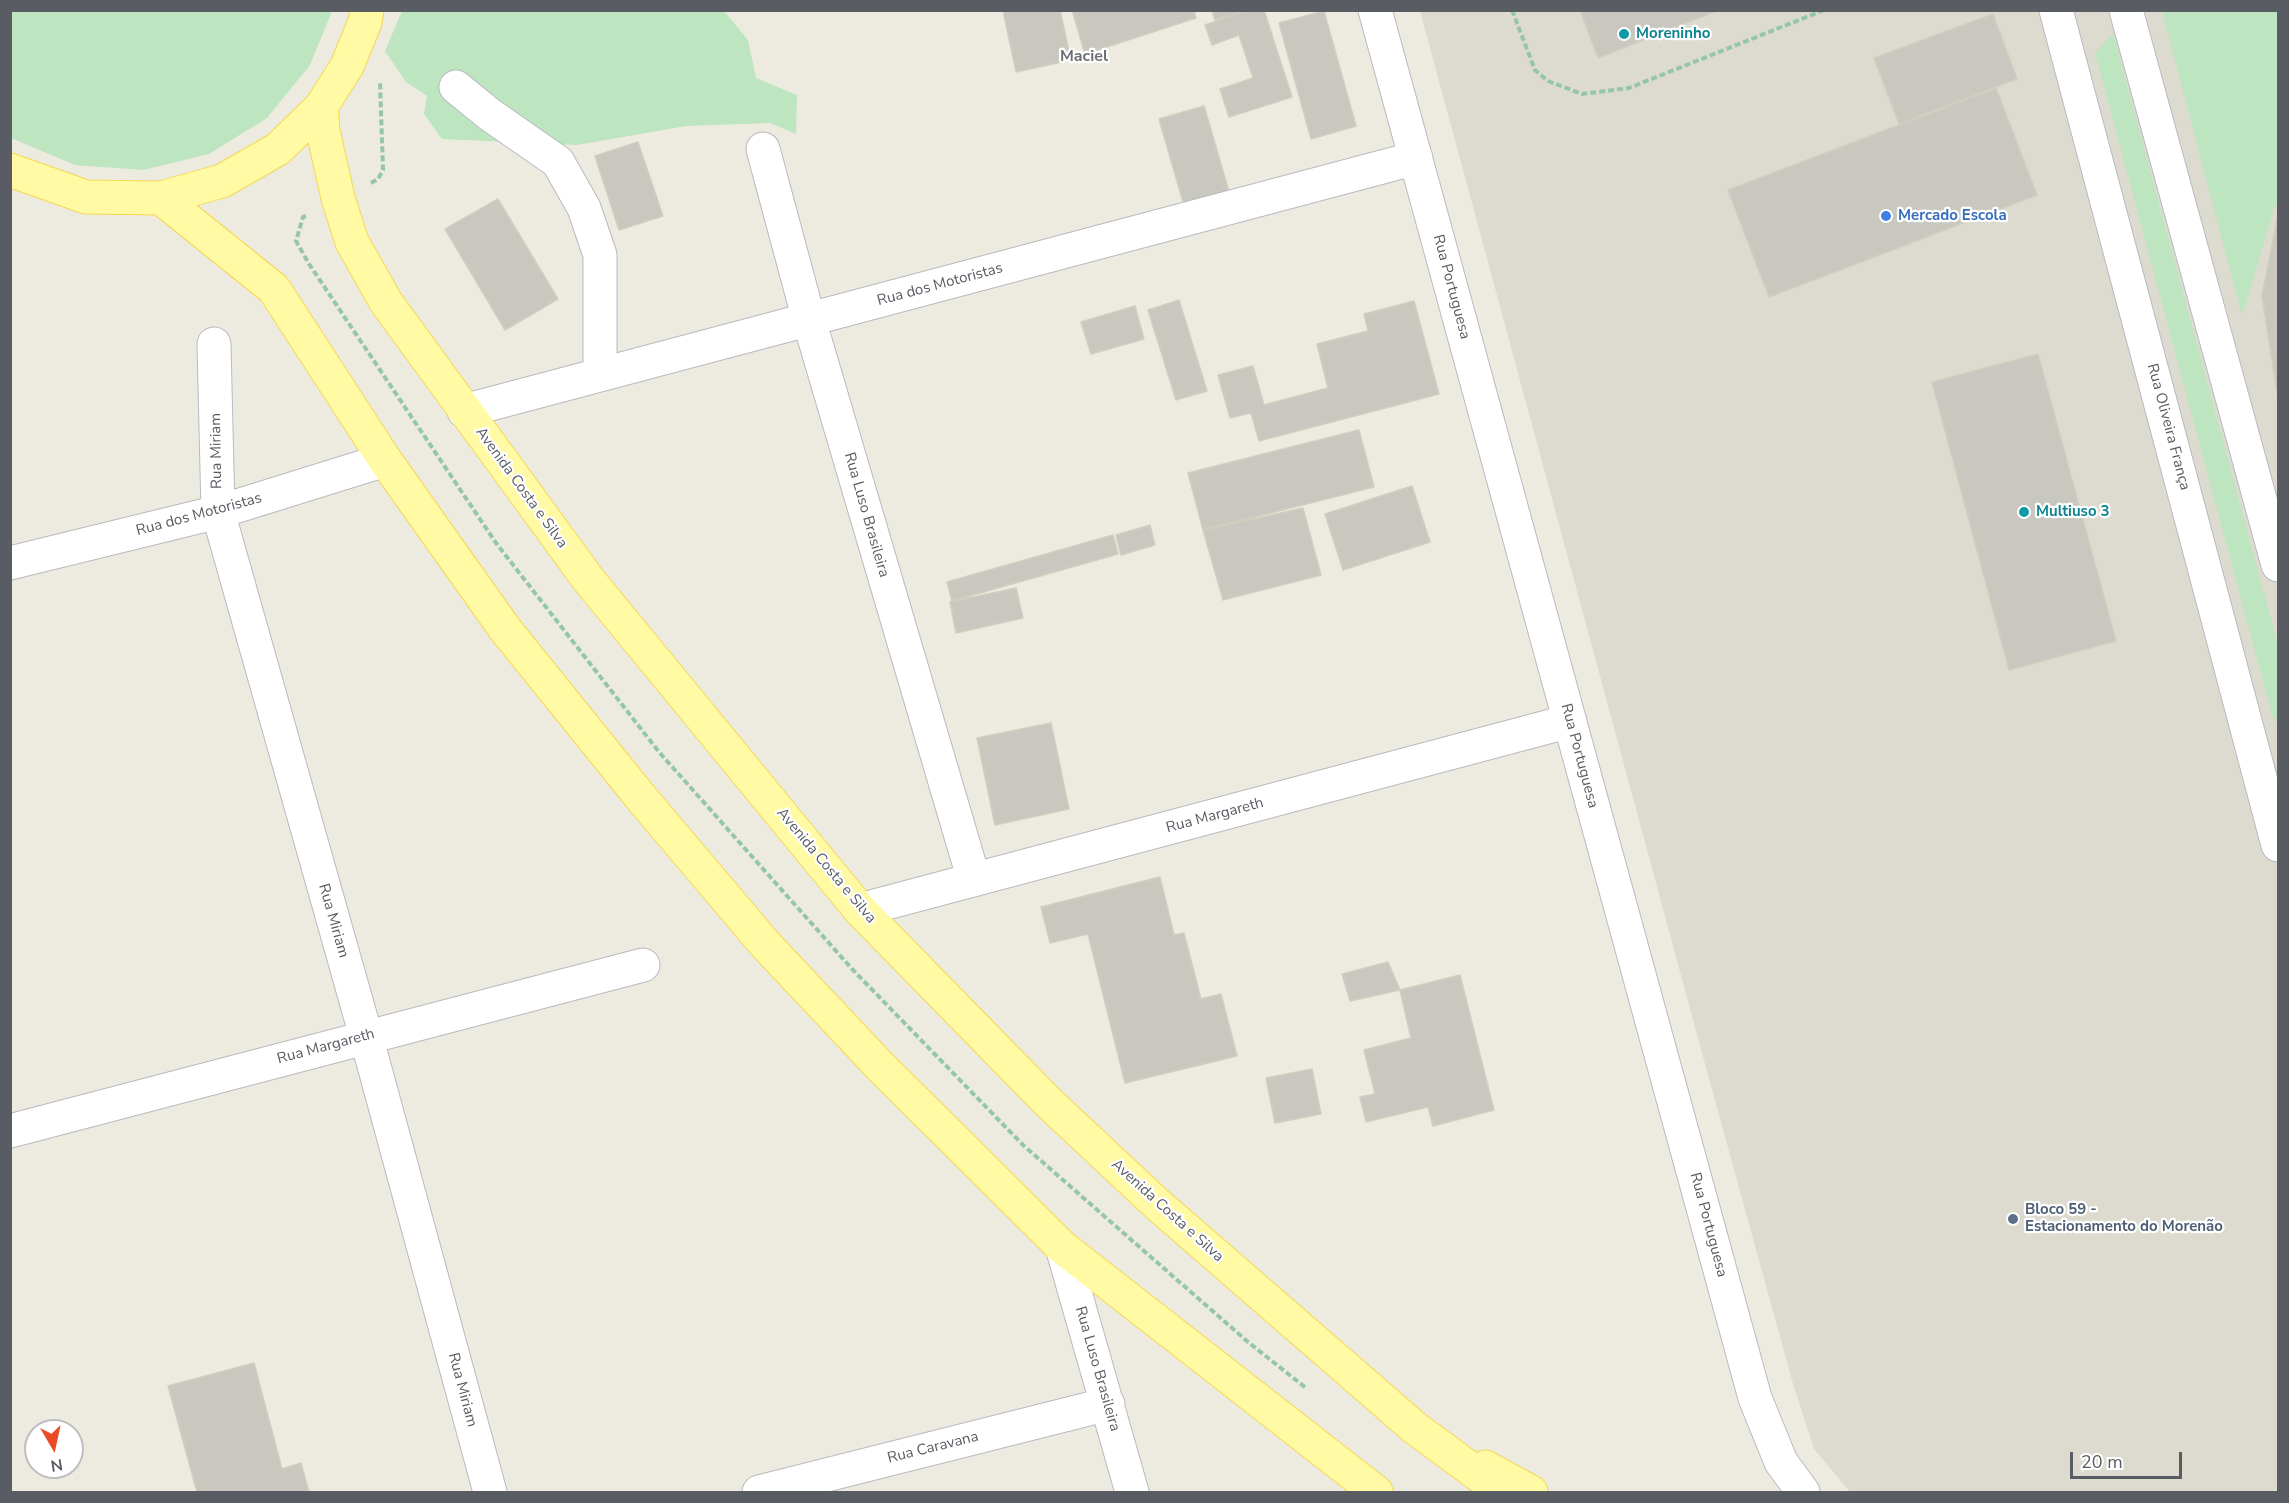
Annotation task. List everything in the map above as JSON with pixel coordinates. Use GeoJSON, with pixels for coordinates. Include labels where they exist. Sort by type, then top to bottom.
{"type":"FeatureCollection","features":[{"type":"Feature","properties":{"kind":"main road"},"geometry":{"type":"LineString","coordinates":[[12,172],[86,197],[161,198],[222,182],[278,149],[321,107],[347,66],[365,22],[367,10]]}},
{"type":"Feature","properties":{"kind":"main road","name":"Avenida Costa e Silva"},"geometry":{"type":"LineString","coordinates":[[321,107],[323,131],[338,198],[352,242],[386,302],[588,579],[860,910],[1048,1102],[1157,1204],[1415,1428],[1502,1492]]}},
{"type":"Feature","properties":{"kind":"main road"},"geometry":{"type":"LineString","coordinates":[[161,198],[274,289],[385,460],[505,629],[643,800],[765,944],[878,1064],[1062,1247],[1376,1492]]}},
{"type":"Feature","properties":{"kind":"main road"},"geometry":{"type":"LineString","coordinates":[[1415,1428],[1531,1492]]}},
{"type":"Feature","properties":{"kind":"main road"},"geometry":{"type":"LineString","coordinates":[[1335,1462],[1368,1492]]}},
{"type":"Feature","properties":{"kind":"street","name":"Rua Portuguesa"},"geometry":{"type":"LineString","coordinates":[[1376,10],[1755,1398],[1781,1462],[1803,1492]]}},
{"type":"Feature","properties":{"kind":"street","name":"Rua Oliveira França"},"geometry":{"type":"LineString","coordinates":[[2056,10],[2268,763],[2278,845]]}},
{"type":"Feature","properties":{"kind":"street"},"geometry":{"type":"LineString","coordinates":[[2126,10],[2278,565]]}},
{"type":"Feature","properties":{"kind":"street"},"geometry":{"type":"LineString","coordinates":[[456,87],[489,114],[558,162],[584,208],[600,255],[600,375]]}},
{"type":"Feature","properties":{"kind":"street","name":"Rua Luso Brasileira"},"geometry":{"type":"LineString","coordinates":[[763,149],[809,320],[974,880]]}},
{"type":"Feature","properties":{"kind":"street","name":"Rua dos Motoristas"},"geometry":{"type":"LineString","coordinates":[[464,411],[1416,158]]}},
{"type":"Feature","properties":{"kind":"street","name":"Rua Miriam"},"geometry":{"type":"LineString","coordinates":[[214,344],[218,512],[366,1036],[490,1492]]}},
{"type":"Feature","properties":{"kind":"street","name":"Rua dos Motoristas"},"geometry":{"type":"LineString","coordinates":[[10,563],[218,512],[385,460]]}},
{"type":"Feature","properties":{"kind":"street","name":"Rua Margareth"},"geometry":{"type":"LineString","coordinates":[[860,910],[1570,721]]}},
{"type":"Feature","properties":{"kind":"street","name":"Rua Margareth"},"geometry":{"type":"LineString","coordinates":[[10,1131],[643,965]]}},
{"type":"Feature","properties":{"kind":"street","name":"Rua Luso Brasileira"},"geometry":{"type":"LineString","coordinates":[[1062,1247],[1132,1492]]}},
{"type":"Feature","properties":{"kind":"street","name":"Rua Caravana"},"geometry":{"type":"LineString","coordinates":[[759,1492],[1108,1404]]}},
{"type":"Feature","properties":{"kind":"path"},"geometry":{"type":"LineString","coordinates":[[1512,10],[1535,70],[1548,81],[1582,94],[1629,88],[1824,10]]}},
{"type":"Feature","properties":{"kind":"path"},"geometry":{"type":"LineString","coordinates":[[296,241],[303,218],[378,179],[383,170],[380,81]]}},
{"type":"Feature","properties":{"kind":"shaded area"},"geometry":{"type":"Polygon","coordinates":[[[1420,11],[2278,11],[2278,1492],[1850,1492],[1814,1449],[1793,1384],[1702,1053],[1420,11]]]}},
{"type":"Feature","properties":{"kind":"green space"},"geometry":{"type":"Polygon","coordinates":[[[11,10],[332,11],[310,65],[267,118],[209,154],[143,170],[75,165],[11,138],[11,10]]]}},
{"type":"Feature","properties":{"kind":"green space"},"geometry":{"type":"Polygon","coordinates":[[[402,11],[724,11],[748,40],[756,78],[797,95],[796,134],[770,123],[686,126],[577,145],[442,139],[424,114],[427,96],[406,82],[385,51],[402,11]]]}},
{"type":"Feature","properties":{"kind":"green space"},"geometry":{"type":"Polygon","coordinates":[[[2162,11],[2278,11],[2278,201],[2242,316],[2162,11]]]}},
{"type":"Feature","properties":{"kind":"green space"},"geometry":{"type":"Polygon","coordinates":[[[2113,33],[2278,645],[2278,725],[2272,715],[2095,53],[2113,33]]]}},
{"type":"Feature","properties":{"kind":"building"},"geometry":{"type":"Polygon","coordinates":[[[1003,10],[1060,10],[1071,60],[1016,72],[1003,10]]]}},
{"type":"Feature","properties":{"kind":"building"},"geometry":{"type":"Polygon","coordinates":[[[1072,10],[1194,10],[1196,18],[1085,54],[1072,10]]]}},
{"type":"Feature","properties":{"kind":"building"},"geometry":{"type":"Polygon","coordinates":[[[1212,10],[1247,10],[1215,20],[1212,10]]]}},
{"type":"Feature","properties":{"kind":"building"},"geometry":{"type":"Polygon","coordinates":[[[1249,10],[1264,10],[1292,97],[1229,117],[1220,89],[1253,78],[1239,35],[1212,45],[1205,25],[1249,10]]]}},
{"type":"Feature","properties":{"kind":"building","name":"Moreninho"},"geometry":{"type":"Polygon","coordinates":[[[1580,10],[1719,10],[1598,58],[1580,10]]]}},
{"type":"Feature","properties":{"kind":"building"},"geometry":{"type":"Polygon","coordinates":[[[1324,11],[1356,126],[1311,139],[1279,23],[1324,11]]]}},
{"type":"Feature","properties":{"kind":"building"},"geometry":{"type":"Polygon","coordinates":[[[1993,14],[2017,79],[1899,124],[1874,58],[1993,14]]]}},
{"type":"Feature","properties":{"kind":"building"},"geometry":{"type":"Polygon","coordinates":[[[1996,88],[2037,195],[1769,297],[1728,190],[1996,88]]]}},
{"type":"Feature","properties":{"kind":"building"},"geometry":{"type":"Polygon","coordinates":[[[1204,106],[1230,195],[1185,209],[1159,119],[1204,106]]]}},
{"type":"Feature","properties":{"kind":"building"},"geometry":{"type":"Polygon","coordinates":[[[638,142],[663,216],[619,230],[595,156],[638,142]]]}},
{"type":"Feature","properties":{"kind":"building"},"geometry":{"type":"Polygon","coordinates":[[[498,199],[558,299],[505,330],[445,229],[498,199]]]}},
{"type":"Feature","properties":{"kind":"building"},"geometry":{"type":"Polygon","coordinates":[[[2278,214],[2278,399],[2262,296],[2278,214]]]}},
{"type":"Feature","properties":{"kind":"building"},"geometry":{"type":"Polygon","coordinates":[[[1179,300],[1207,391],[1176,400],[1148,310],[1179,300]]]}},
{"type":"Feature","properties":{"kind":"building"},"geometry":{"type":"Polygon","coordinates":[[[1414,301],[1439,394],[1259,441],[1251,413],[1230,418],[1218,375],[1253,366],[1264,405],[1328,388],[1317,344],[1368,331],[1364,314],[1414,301]]]}},
{"type":"Feature","properties":{"kind":"building"},"geometry":{"type":"Polygon","coordinates":[[[1135,306],[1144,339],[1091,354],[1081,322],[1135,306]]]}},
{"type":"Feature","properties":{"kind":"building","name":"Multiuso 3"},"geometry":{"type":"Polygon","coordinates":[[[2038,354],[2116,641],[2009,670],[1932,382],[2038,354]]]}},
{"type":"Feature","properties":{"kind":"building"},"geometry":{"type":"Polygon","coordinates":[[[1359,430],[1374,487],[1203,530],[1188,473],[1359,430]]]}},
{"type":"Feature","properties":{"kind":"building"},"geometry":{"type":"Polygon","coordinates":[[[1412,486],[1430,542],[1343,570],[1325,514],[1412,486]]]}},
{"type":"Feature","properties":{"kind":"building"},"geometry":{"type":"Polygon","coordinates":[[[1303,508],[1321,575],[1223,600],[1203,530],[1303,508]]]}},
{"type":"Feature","properties":{"kind":"building"},"geometry":{"type":"Polygon","coordinates":[[[1150,525],[1155,545],[1121,555],[1116,535],[1150,525]]]}},
{"type":"Feature","properties":{"kind":"building"},"geometry":{"type":"Polygon","coordinates":[[[1113,535],[1118,554],[952,601],[947,582],[1113,535]]]}},
{"type":"Feature","properties":{"kind":"building"},"geometry":{"type":"Polygon","coordinates":[[[1016,588],[1023,618],[956,633],[950,602],[1016,588]]]}},
{"type":"Feature","properties":{"kind":"building"},"geometry":{"type":"Polygon","coordinates":[[[1051,723],[1069,809],[995,825],[977,738],[1051,723]]]}},
{"type":"Feature","properties":{"kind":"building"},"geometry":{"type":"Polygon","coordinates":[[[1160,877],[1174,935],[1184,933],[1201,999],[1221,994],[1237,1056],[1125,1083],[1088,934],[1050,943],[1041,907],[1160,877]]]}},
{"type":"Feature","properties":{"kind":"building"},"geometry":{"type":"Polygon","coordinates":[[[1388,962],[1400,990],[1350,1001],[1342,974],[1388,962]]]}},
{"type":"Feature","properties":{"kind":"building"},"geometry":{"type":"Polygon","coordinates":[[[1460,975],[1494,1110],[1433,1126],[1428,1107],[1366,1122],[1360,1097],[1375,1094],[1364,1050],[1411,1038],[1400,990],[1460,975]]]}},
{"type":"Feature","properties":{"kind":"building"},"geometry":{"type":"Polygon","coordinates":[[[1312,1069],[1321,1114],[1275,1123],[1266,1078],[1312,1069]]]}},
{"type":"Feature","properties":{"kind":"building"},"geometry":{"type":"Polygon","coordinates":[[[254,1363],[282,1469],[301,1463],[309,1492],[197,1492],[168,1386],[254,1363]]]}},
{"type":"Feature","properties":{"kind":"place","name":"Moreninho"},"geometry":{"type":"Point","coordinates":[1624,34]}},
{"type":"Feature","properties":{"kind":"place","name":"Mercado Escola"},"geometry":{"type":"Point","coordinates":[1886,216]}},
{"type":"Feature","properties":{"kind":"place","name":"Multiuso 3"},"geometry":{"type":"Point","coordinates":[2024,512]}},
{"type":"Feature","properties":{"kind":"place","name":"Bloco 59 - Estacionamento do Morenão"},"geometry":{"type":"Point","coordinates":[2013,1219]}},
{"type":"Feature","properties":{"kind":"district","name":"Maciel"},"geometry":{"type":"Point","coordinates":[1084,57]}}]}
